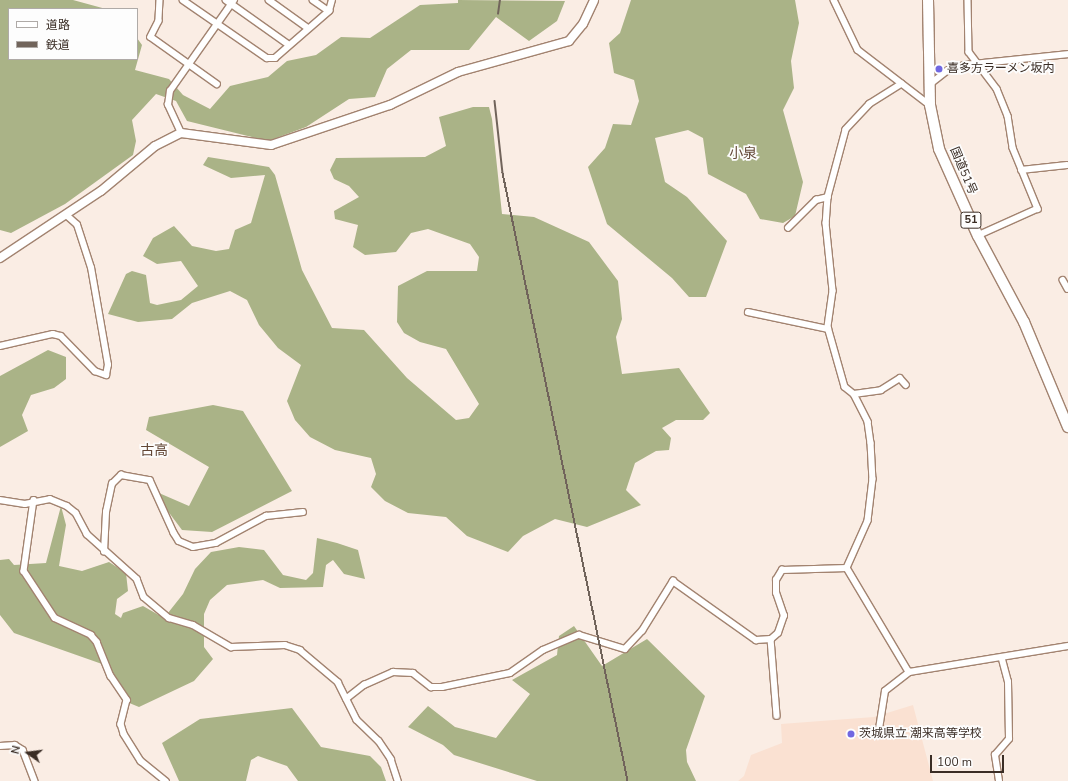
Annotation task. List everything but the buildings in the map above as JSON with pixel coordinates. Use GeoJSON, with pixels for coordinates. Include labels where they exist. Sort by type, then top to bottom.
{"type":"FeatureCollection","features":[{"type":"Feature","properties":{"kind":"highway","name":"国道51号"},"geometry":{"type":"LineString","coordinates":[[928,0],[930,105],[939,149],[978,236],[1024,322],[1068,427]]}},
{"type":"Feature","properties":{"kind":"street"},"geometry":{"type":"LineString","coordinates":[[160,0],[159,20],[151,37],[217,84]]}},
{"type":"Feature","properties":{"kind":"street"},"geometry":{"type":"LineString","coordinates":[[183,0],[267,58],[275,58],[288,44],[329,11],[332,0]]}},
{"type":"Feature","properties":{"kind":"street"},"geometry":{"type":"LineString","coordinates":[[226,0],[233,2],[288,44]]}},
{"type":"Feature","properties":{"kind":"street"},"geometry":{"type":"LineString","coordinates":[[269,0],[308,28]]}},
{"type":"Feature","properties":{"kind":"street"},"geometry":{"type":"LineString","coordinates":[[313,0],[329,11]]}},
{"type":"Feature","properties":{"kind":"street"},"geometry":{"type":"LineString","coordinates":[[0,258],[101,192],[155,146],[182,133],[271,145],[390,105],[458,72],[569,41],[583,24],[594,0]]}},
{"type":"Feature","properties":{"kind":"street"},"geometry":{"type":"LineString","coordinates":[[834,0],[858,50],[930,105]]}},
{"type":"Feature","properties":{"kind":"street"},"geometry":{"type":"LineString","coordinates":[[968,0],[968,45],[976,63],[997,90],[1021,170],[1038,209],[978,236]]}},
{"type":"Feature","properties":{"kind":"street"},"geometry":{"type":"LineString","coordinates":[[182,133],[168,105],[168,98],[233,2]]}},
{"type":"Feature","properties":{"kind":"street"},"geometry":{"type":"LineString","coordinates":[[929,85],[947,71],[976,63],[1068,54]]}},
{"type":"Feature","properties":{"kind":"street"},"geometry":{"type":"LineString","coordinates":[[847,568],[868,521],[873,478],[868,422],[854,394],[845,387],[828,329],[833,291],[827,249],[828,196],[835,181],[846,130],[870,104],[902,84]]}},
{"type":"Feature","properties":{"kind":"street"},"geometry":{"type":"LineString","coordinates":[[1021,170],[1067,165]]}},
{"type":"Feature","properties":{"kind":"street"},"geometry":{"type":"LineString","coordinates":[[788,228],[816,200],[828,196]]}},
{"type":"Feature","properties":{"kind":"street"},"geometry":{"type":"LineString","coordinates":[[0,346],[53,334],[70,343],[96,371],[106,375],[108,365],[91,268],[77,225],[66,215]]}},
{"type":"Feature","properties":{"kind":"street"},"geometry":{"type":"LineString","coordinates":[[1063,280],[1068,289]]}},
{"type":"Feature","properties":{"kind":"street"},"geometry":{"type":"LineString","coordinates":[[748,312],[828,329]]}},
{"type":"Feature","properties":{"kind":"street"},"geometry":{"type":"LineString","coordinates":[[854,394],[881,390],[900,378],[906,385]]}},
{"type":"Feature","properties":{"kind":"street"},"geometry":{"type":"LineString","coordinates":[[104,552],[106,512],[112,484],[121,475],[150,480],[177,537],[193,547],[216,543],[266,516],[302,512]]}},
{"type":"Feature","properties":{"kind":"street"},"geometry":{"type":"LineString","coordinates":[[0,500],[25,504],[34,500],[56,500],[67,506],[104,552],[137,579],[144,598],[169,618],[193,625],[231,647],[284,645],[300,650],[335,678],[356,720],[379,741],[392,759],[398,781]]}},
{"type":"Feature","properties":{"kind":"street"},"geometry":{"type":"LineString","coordinates":[[34,500],[24,571],[55,618],[91,635],[97,642],[110,676],[127,700],[121,724],[124,734],[141,760],[166,781]]}},
{"type":"Feature","properties":{"kind":"street"},"geometry":{"type":"LineString","coordinates":[[346,699],[364,684],[393,672],[413,674],[435,687],[510,673],[543,650],[579,635],[625,649],[642,631],[672,581],[756,640],[771,639],[778,633],[784,616],[776,593],[776,580],[782,570],[791,567],[847,568]]}},
{"type":"Feature","properties":{"kind":"street"},"geometry":{"type":"LineString","coordinates":[[847,568],[909,672]]}},
{"type":"Feature","properties":{"kind":"street"},"geometry":{"type":"LineString","coordinates":[[771,639],[777,716]]}},
{"type":"Feature","properties":{"kind":"street"},"geometry":{"type":"LineString","coordinates":[[879,730],[885,691],[909,672],[1002,659],[1016,652],[1068,646]]}},
{"type":"Feature","properties":{"kind":"street"},"geometry":{"type":"LineString","coordinates":[[999,781],[995,755],[1008,739],[1008,682],[1002,659]]}},
{"type":"Feature","properties":{"kind":"street"},"geometry":{"type":"LineString","coordinates":[[0,746],[15,745],[23,750],[35,781]]}},
{"type":"Feature","properties":{"kind":"shaded area","name":"茨城県立 潮来高等学校"},"geometry":{"type":"Polygon","coordinates":[[[913,705],[933,781],[738,781],[744,776],[751,755],[782,743],[781,724],[874,717],[913,705]]]}},
{"type":"Feature","properties":{"kind":"green space"},"geometry":{"type":"Polygon","coordinates":[[[0,0],[73,0],[102,8],[8,8],[8,60],[138,60],[135,70],[169,79],[183,95],[210,109],[230,86],[268,77],[287,61],[316,55],[341,37],[370,38],[420,5],[458,3],[458,0],[565,1],[557,21],[529,41],[496,17],[469,50],[411,50],[387,69],[375,97],[349,99],[306,127],[268,141],[187,121],[176,101],[156,94],[132,120],[136,141],[133,155],[65,204],[11,233],[0,230],[0,0]]]}},
{"type":"Feature","properties":{"kind":"green space"},"geometry":{"type":"Polygon","coordinates":[[[631,0],[795,0],[799,23],[791,61],[794,88],[783,110],[803,182],[795,216],[783,223],[760,219],[746,194],[708,174],[703,138],[688,130],[655,138],[665,182],[687,197],[727,241],[706,297],[689,297],[672,278],[607,224],[588,167],[605,148],[613,124],[631,125],[639,101],[634,80],[614,73],[609,43],[620,33],[631,0]]]}},
{"type":"Feature","properties":{"kind":"green space"},"geometry":{"type":"Polygon","coordinates":[[[138,39],[142,45],[138,59],[138,39]]]}},
{"type":"Feature","properties":{"kind":"green space"},"geometry":{"type":"Polygon","coordinates":[[[473,107],[489,107],[492,119],[502,214],[534,217],[589,242],[618,281],[622,319],[616,337],[622,374],[679,368],[710,413],[703,420],[676,420],[662,428],[671,438],[669,450],[656,451],[635,463],[626,490],[641,505],[587,527],[555,519],[523,536],[508,552],[467,536],[446,517],[408,513],[385,501],[371,487],[376,474],[371,458],[335,450],[310,437],[295,420],[287,401],[301,365],[278,348],[259,325],[247,300],[230,291],[192,303],[172,319],[138,322],[108,314],[126,274],[132,271],[146,275],[150,303],[157,305],[181,300],[198,286],[181,261],[157,264],[143,256],[153,238],[174,226],[192,246],[216,251],[229,249],[235,230],[251,223],[265,175],[231,178],[203,165],[208,157],[269,167],[275,175],[302,270],[332,328],[364,330],[407,378],[456,420],[469,418],[479,404],[446,349],[420,342],[404,333],[397,322],[398,286],[427,271],[477,271],[479,257],[470,244],[428,229],[411,233],[396,252],[365,255],[353,247],[358,225],[335,219],[334,211],[359,197],[349,186],[334,179],[330,170],[336,158],[425,157],[446,146],[439,117],[473,107]]]}},
{"type":"Feature","properties":{"kind":"green space"},"geometry":{"type":"Polygon","coordinates":[[[48,350],[66,357],[66,379],[54,388],[31,395],[22,415],[28,431],[0,447],[0,376],[48,350]]]}},
{"type":"Feature","properties":{"kind":"green space"},"geometry":{"type":"Polygon","coordinates":[[[213,405],[243,411],[292,491],[212,532],[182,530],[152,490],[189,506],[209,467],[146,430],[149,417],[213,405]]]}},
{"type":"Feature","properties":{"kind":"green space"},"geometry":{"type":"Polygon","coordinates":[[[61,506],[66,525],[59,566],[82,571],[109,562],[126,573],[128,591],[117,599],[115,614],[121,618],[123,613],[143,606],[164,618],[183,594],[195,569],[211,552],[239,547],[264,550],[283,575],[306,580],[313,573],[317,538],[337,543],[358,550],[365,579],[344,574],[333,560],[326,565],[323,587],[280,588],[263,580],[227,585],[210,600],[204,614],[204,647],[213,659],[194,681],[139,707],[122,700],[102,664],[14,633],[0,615],[0,560],[9,559],[14,565],[46,563],[61,506]]]}},
{"type":"Feature","properties":{"kind":"green space"},"geometry":{"type":"Polygon","coordinates":[[[574,626],[602,666],[647,639],[705,696],[686,750],[687,762],[696,781],[537,781],[454,755],[443,745],[408,727],[428,706],[455,727],[496,738],[530,694],[512,680],[557,655],[559,636],[574,626]]]}},
{"type":"Feature","properties":{"kind":"green space"},"geometry":{"type":"Polygon","coordinates":[[[292,708],[321,747],[370,756],[381,767],[386,781],[298,781],[287,766],[258,756],[251,760],[246,781],[179,781],[162,743],[200,719],[292,708]]]}},
{"type":"Feature","properties":{"kind":"railway"},"geometry":{"type":"LineString","coordinates":[[498,14],[500,0]]}},
{"type":"Feature","properties":{"kind":"railway"},"geometry":{"type":"LineString","coordinates":[[495,101],[503,173],[628,781]]}},
{"type":"Feature","properties":{"kind":"place","name":"喜多方ラーメン坂内"},"geometry":{"type":"Point","coordinates":[939,69]}},
{"type":"Feature","properties":{"kind":"place","name":"茨城県立 潮来高等学校"},"geometry":{"type":"Point","coordinates":[851,734]}},
{"type":"Feature","properties":{"kind":"district","name":"小泉"},"geometry":{"type":"Point","coordinates":[743,154]}},
{"type":"Feature","properties":{"kind":"district","name":"古高"},"geometry":{"type":"Point","coordinates":[154,451]}}]}
